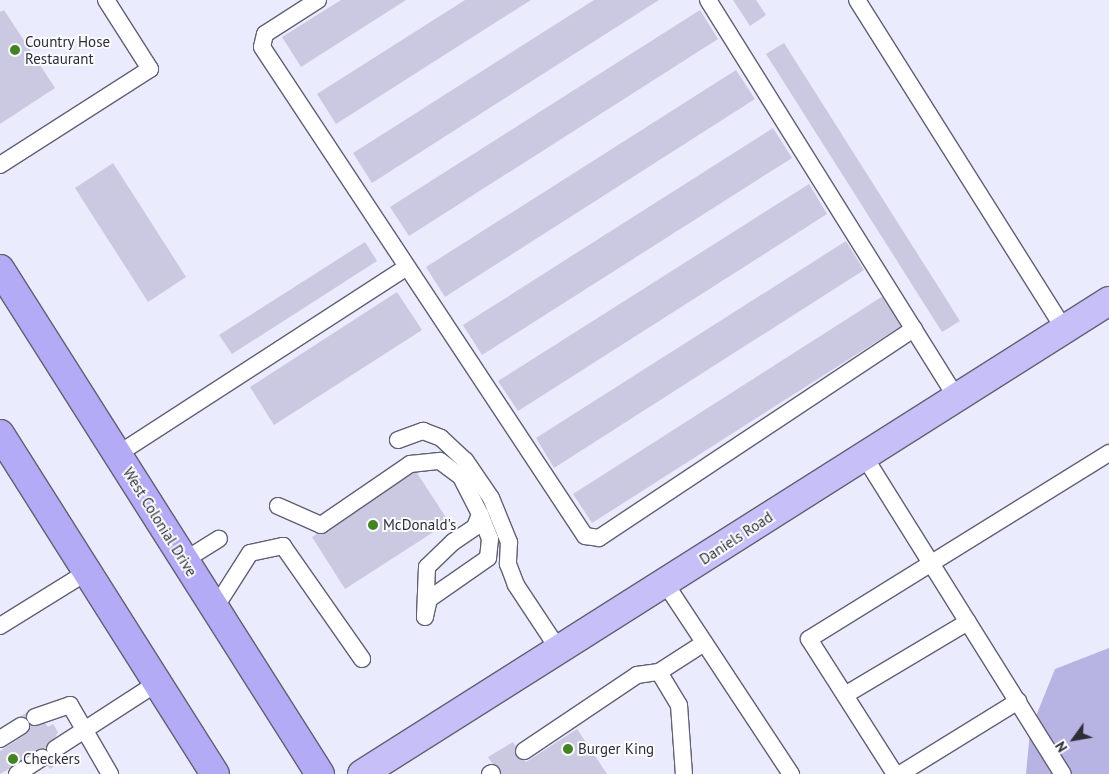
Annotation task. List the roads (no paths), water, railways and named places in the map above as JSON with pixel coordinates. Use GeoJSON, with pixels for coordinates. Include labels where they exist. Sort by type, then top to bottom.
{"type":"FeatureCollection","features":[{"type":"Feature","properties":{"kind":"highway","name":"West Colonial Drive"},"geometry":{"type":"LineString","coordinates":[[0,269],[320,774]]}},
{"type":"Feature","properties":{"kind":"highway"},"geometry":{"type":"LineString","coordinates":[[3,444],[215,774]]}},
{"type":"Feature","properties":{"kind":"main road","name":"Daniels Road"},"geometry":{"type":"LineString","coordinates":[[362,774],[1109,300]]}},
{"type":"Feature","properties":{"kind":"lane"},"geometry":{"type":"LineString","coordinates":[[0,164],[150,69],[106,0]]}},
{"type":"Feature","properties":{"kind":"lane"},"geometry":{"type":"LineString","coordinates":[[318,0],[265,34],[262,47],[584,536],[599,538],[914,329]]}},
{"type":"Feature","properties":{"kind":"lane"},"geometry":{"type":"LineString","coordinates":[[708,0],[957,398]]}},
{"type":"Feature","properties":{"kind":"lane"},"geometry":{"type":"LineString","coordinates":[[856,0],[1064,329]]}},
{"type":"Feature","properties":{"kind":"lane"},"geometry":{"type":"LineString","coordinates":[[118,454],[407,267]]}},
{"type":"Feature","properties":{"kind":"lane"},"geometry":{"type":"LineString","coordinates":[[398,440],[423,430],[441,438],[466,460],[491,498],[509,542],[508,564],[516,585],[559,650]]}},
{"type":"Feature","properties":{"kind":"lane"},"geometry":{"type":"LineString","coordinates":[[896,774],[809,639],[1109,453]]}},
{"type":"Feature","properties":{"kind":"lane"},"geometry":{"type":"LineString","coordinates":[[864,456],[1018,701],[1061,774]]}},
{"type":"Feature","properties":{"kind":"lane"},"geometry":{"type":"LineString","coordinates":[[278,506],[321,525],[410,464],[440,461],[461,477],[480,514],[490,539],[488,558],[429,599],[425,617],[427,567],[453,542],[476,527],[480,514]]}},
{"type":"Feature","properties":{"kind":"lane"},"geometry":{"type":"LineString","coordinates":[[185,560],[219,538]]}},
{"type":"Feature","properties":{"kind":"lane"},"geometry":{"type":"LineString","coordinates":[[215,608],[250,553],[283,546],[362,659]]}},
{"type":"Feature","properties":{"kind":"lane"},"geometry":{"type":"LineString","coordinates":[[0,624],[87,572]]}},
{"type":"Feature","properties":{"kind":"lane"},"geometry":{"type":"LineString","coordinates":[[665,583],[791,774]]}},
{"type":"Feature","properties":{"kind":"lane"},"geometry":{"type":"LineString","coordinates":[[845,695],[968,622]]}},
{"type":"Feature","properties":{"kind":"lane"},"geometry":{"type":"LineString","coordinates":[[524,751],[637,675],[659,672],[704,643]]}},
{"type":"Feature","properties":{"kind":"lane"},"geometry":{"type":"LineString","coordinates":[[659,672],[680,705],[684,774]]}},
{"type":"Feature","properties":{"kind":"lane"},"geometry":{"type":"LineString","coordinates":[[17,774],[157,683]]}},
{"type":"Feature","properties":{"kind":"lane"},"geometry":{"type":"LineString","coordinates":[[900,774],[1018,701]]}},
{"type":"Feature","properties":{"kind":"lane"},"geometry":{"type":"LineString","coordinates":[[35,717],[70,705],[110,774]]}},
{"type":"Feature","properties":{"kind":"lane"},"geometry":{"type":"LineString","coordinates":[[0,739],[20,726]]}},
{"type":"Feature","properties":{"kind":"place","name":"Country Hose Restaurant"},"geometry":{"type":"Point","coordinates":[15,50]}},
{"type":"Feature","properties":{"kind":"place","name":"McDonald's"},"geometry":{"type":"Point","coordinates":[373,525]}},
{"type":"Feature","properties":{"kind":"place","name":"Burger King"},"geometry":{"type":"Point","coordinates":[568,749]}},
{"type":"Feature","properties":{"kind":"place","name":"Checkers"},"geometry":{"type":"Point","coordinates":[13,759]}}]}
